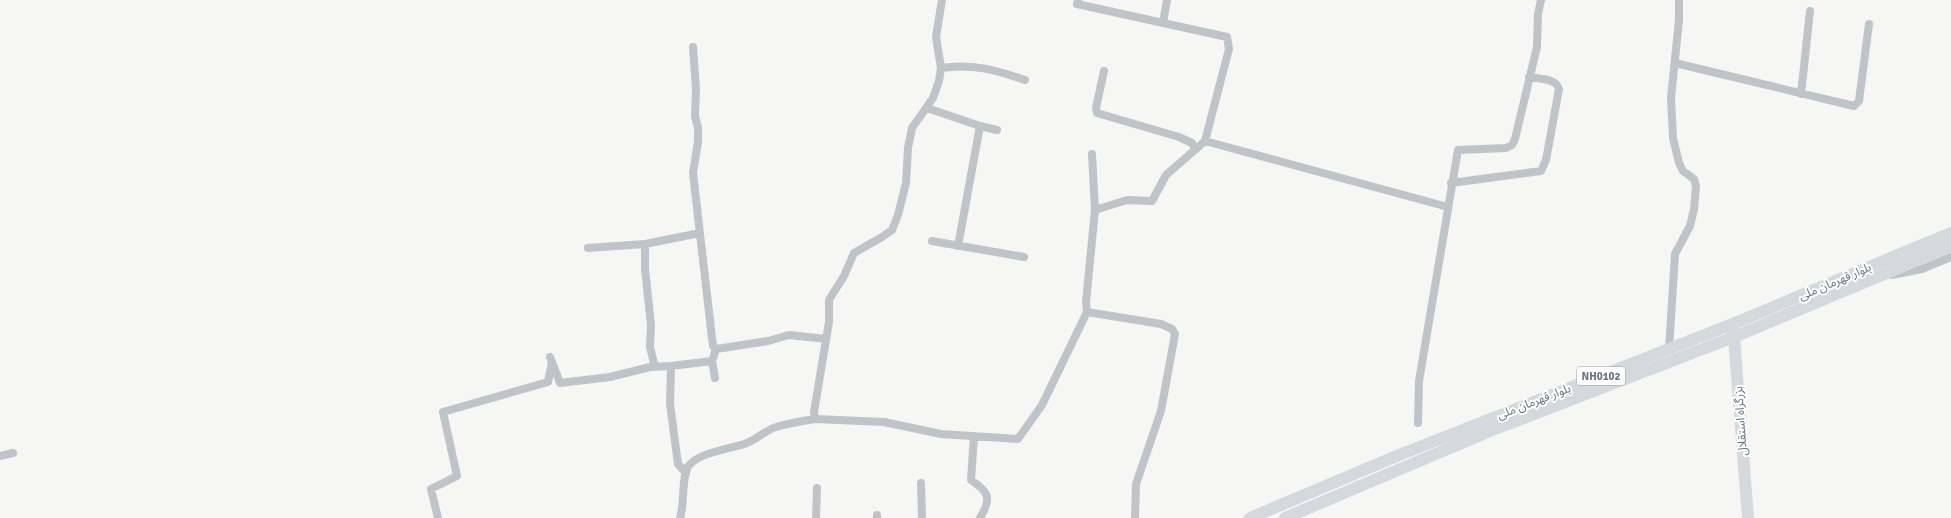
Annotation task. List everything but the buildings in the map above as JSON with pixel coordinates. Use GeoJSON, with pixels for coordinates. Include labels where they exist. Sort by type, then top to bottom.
{"type":"FeatureCollection","features":[{"type":"Feature","properties":{"kind":"highway","name":"بلوار قهرمان ملی"},"geometry":{"type":"LineString","coordinates":[[1250,518],[1399,455],[1730,325],[1951,233]]}},
{"type":"Feature","properties":{"kind":"highway","name":"بلوار قهرمان ملی"},"geometry":{"type":"LineString","coordinates":[[1285,518],[1490,431],[1734,337],[1951,246]]}},
{"type":"Feature","properties":{"kind":"highway","name":"بزرگراه استقلال"},"geometry":{"type":"LineString","coordinates":[[1730,325],[1734,337],[1748,518]]}},
{"type":"Feature","properties":{"kind":"street"},"geometry":{"type":"LineString","coordinates":[[815,419],[814,412],[829,322],[829,300],[844,276],[854,253],[892,230],[898,215],[906,183],[908,148],[912,128],[934,98],[939,81],[941,68],[936,38],[942,0]]}},
{"type":"Feature","properties":{"kind":"street"},"geometry":{"type":"LineString","coordinates":[[1078,0],[1077,4],[1227,37],[1229,49],[1205,141],[1195,149],[1186,160],[1166,175],[1152,201],[1127,200],[1095,210]]}},
{"type":"Feature","properties":{"kind":"street"},"geometry":{"type":"LineString","coordinates":[[1163,23],[1167,0]]}},
{"type":"Feature","properties":{"kind":"street"},"geometry":{"type":"LineString","coordinates":[[1418,423],[1419,381],[1451,183],[1458,150],[1506,148],[1512,144],[1515,139],[1537,47],[1538,14],[1541,0]]}},
{"type":"Feature","properties":{"kind":"street"},"geometry":{"type":"LineString","coordinates":[[1669,349],[1674,254],[1690,226],[1694,209],[1696,186],[1694,178],[1683,171],[1679,163],[1673,138],[1672,98],[1679,0]]}},
{"type":"Feature","properties":{"kind":"street"},"geometry":{"type":"LineString","coordinates":[[1801,94],[1810,11]]}},
{"type":"Feature","properties":{"kind":"street"},"geometry":{"type":"LineString","coordinates":[[1675,63],[1854,106],[1857,105],[1869,24]]}},
{"type":"Feature","properties":{"kind":"street"},"geometry":{"type":"LineString","coordinates":[[693,47],[696,89],[695,112],[698,128],[698,142],[693,173],[713,346],[716,349]]}},
{"type":"Feature","properties":{"kind":"street"},"geometry":{"type":"LineString","coordinates":[[941,68],[962,65],[998,71],[1025,80]]}},
{"type":"Feature","properties":{"kind":"street"},"geometry":{"type":"LineString","coordinates":[[1104,71],[1096,108],[1097,113],[1179,137],[1192,143],[1195,149]]}},
{"type":"Feature","properties":{"kind":"street"},"geometry":{"type":"LineString","coordinates":[[1451,183],[1541,171],[1546,160],[1559,89],[1554,82],[1529,77]]}},
{"type":"Feature","properties":{"kind":"street"},"geometry":{"type":"LineString","coordinates":[[927,108],[980,126],[998,130]]}},
{"type":"Feature","properties":{"kind":"street"},"geometry":{"type":"LineString","coordinates":[[958,246],[980,126]]}},
{"type":"Feature","properties":{"kind":"street"},"geometry":{"type":"LineString","coordinates":[[1205,141],[1448,207]]}},
{"type":"Feature","properties":{"kind":"street"},"geometry":{"type":"LineString","coordinates":[[680,518],[686,473],[689,467],[698,458],[758,438],[774,428],[815,419],[884,422],[941,434],[1018,439],[1042,405],[1087,312],[1086,302],[1095,210],[1092,154]]}},
{"type":"Feature","properties":{"kind":"street"},"geometry":{"type":"LineString","coordinates":[[588,248],[645,244],[700,233]]}},
{"type":"Feature","properties":{"kind":"street"},"geometry":{"type":"LineString","coordinates":[[932,241],[1024,257]]}},
{"type":"Feature","properties":{"kind":"street"},"geometry":{"type":"LineString","coordinates":[[645,244],[645,268],[651,325],[650,347],[655,367]]}},
{"type":"Feature","properties":{"kind":"street"},"geometry":{"type":"LineString","coordinates":[[1873,279],[1922,269],[1951,257]]}},
{"type":"Feature","properties":{"kind":"street"},"geometry":{"type":"LineString","coordinates":[[1087,312],[1160,324],[1172,329],[1175,334],[1161,410],[1136,484],[1135,518]]}},
{"type":"Feature","properties":{"kind":"street"},"geometry":{"type":"LineString","coordinates":[[716,349],[768,341],[789,335],[826,339]]}},
{"type":"Feature","properties":{"kind":"street"},"geometry":{"type":"LineString","coordinates":[[715,378],[712,361],[716,349]]}},
{"type":"Feature","properties":{"kind":"street"},"geometry":{"type":"LineString","coordinates":[[438,518],[431,489],[457,476],[443,412],[548,382],[551,360],[560,383],[610,377],[655,367],[712,361]]}},
{"type":"Feature","properties":{"kind":"street"},"geometry":{"type":"LineString","coordinates":[[671,366],[670,404],[678,464],[686,473]]}},
{"type":"Feature","properties":{"kind":"street"},"geometry":{"type":"LineString","coordinates":[[974,436],[971,480],[986,490],[988,496],[987,506],[980,518]]}},
{"type":"Feature","properties":{"kind":"street"},"geometry":{"type":"LineString","coordinates":[[0,456],[13,453]]}},
{"type":"Feature","properties":{"kind":"street"},"geometry":{"type":"LineString","coordinates":[[921,483],[922,518]]}},
{"type":"Feature","properties":{"kind":"street"},"geometry":{"type":"LineString","coordinates":[[816,518],[817,488]]}}]}
